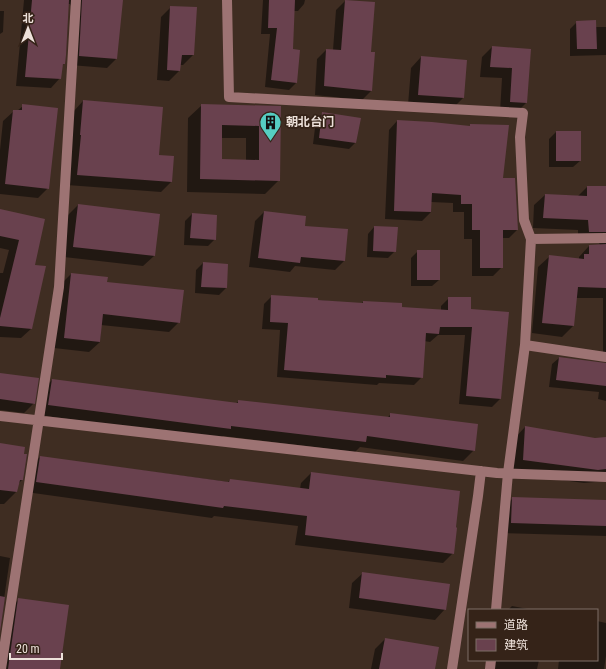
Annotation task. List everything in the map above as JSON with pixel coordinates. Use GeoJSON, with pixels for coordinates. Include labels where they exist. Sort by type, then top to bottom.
{"type":"FeatureCollection","features":[{"type":"Feature","properties":{"kind":"street"},"geometry":{"type":"LineString","coordinates":[[1,669],[59,287],[76,0]]}},
{"type":"Feature","properties":{"kind":"street"},"geometry":{"type":"LineString","coordinates":[[227,0],[229,97],[523,113],[520,137],[524,220],[531,240],[525,344],[508,473],[496,609]]}},
{"type":"Feature","properties":{"kind":"street"},"geometry":{"type":"LineString","coordinates":[[531,240],[606,238]]}},
{"type":"Feature","properties":{"kind":"street"},"geometry":{"type":"LineString","coordinates":[[525,344],[606,358]]}},
{"type":"Feature","properties":{"kind":"street"},"geometry":{"type":"LineString","coordinates":[[0,416],[481,471],[606,477]]}},
{"type":"Feature","properties":{"kind":"street"},"geometry":{"type":"LineString","coordinates":[[452,669],[481,471]]}},
{"type":"Feature","properties":{"kind":"building"},"geometry":{"type":"Polygon","coordinates":[[[32,0],[69,0],[66,55],[61,79],[25,77],[32,0]]]}},
{"type":"Feature","properties":{"kind":"building"},"geometry":{"type":"Polygon","coordinates":[[[82,0],[123,0],[117,59],[79,56],[82,0]]]}},
{"type":"Feature","properties":{"kind":"building"},"geometry":{"type":"Polygon","coordinates":[[[269,0],[295,0],[293,49],[300,50],[297,83],[271,80],[277,28],[268,28],[269,0]]]}},
{"type":"Feature","properties":{"kind":"building"},"geometry":{"type":"Polygon","coordinates":[[[345,0],[375,2],[371,52],[375,52],[372,91],[324,86],[326,49],[341,50],[345,0]]]}},
{"type":"Feature","properties":{"kind":"building"},"geometry":{"type":"Polygon","coordinates":[[[170,6],[197,7],[194,55],[182,55],[180,71],[167,70],[170,6]]]}},
{"type":"Feature","properties":{"kind":"building"},"geometry":{"type":"Polygon","coordinates":[[[596,20],[597,49],[577,49],[576,21],[596,20]]]}},
{"type":"Feature","properties":{"kind":"building"},"geometry":{"type":"Polygon","coordinates":[[[492,46],[531,49],[527,103],[510,102],[512,68],[490,67],[492,46]]]}},
{"type":"Feature","properties":{"kind":"building"},"geometry":{"type":"Polygon","coordinates":[[[421,56],[467,60],[464,98],[418,95],[421,56]]]}},
{"type":"Feature","properties":{"kind":"building"},"geometry":{"type":"Polygon","coordinates":[[[83,100],[163,107],[159,155],[174,156],[172,182],[77,175],[83,100]]]}},
{"type":"Feature","properties":{"kind":"building"},"geometry":{"type":"Polygon","coordinates":[[[22,104],[58,108],[49,189],[5,184],[13,110],[22,110],[22,104]]]}},
{"type":"Feature","properties":{"kind":"building","name":"朝北台门"},"geometry":{"type":"Polygon","coordinates":[[[201,104],[281,106],[280,181],[200,179],[201,104]],[[222,125],[222,159],[259,160],[259,126],[222,125]]]}},
{"type":"Feature","properties":{"kind":"building"},"geometry":{"type":"Polygon","coordinates":[[[322,112],[361,118],[356,143],[319,138],[322,112]]]}},
{"type":"Feature","properties":{"kind":"building"},"geometry":{"type":"Polygon","coordinates":[[[397,120],[470,126],[470,124],[509,125],[503,178],[515,178],[518,230],[503,230],[503,268],[480,268],[480,230],[472,230],[472,204],[461,204],[461,195],[432,193],[431,212],[394,211],[397,120]]]}},
{"type":"Feature","properties":{"kind":"building"},"geometry":{"type":"Polygon","coordinates":[[[556,131],[581,131],[581,161],[556,161],[556,131]]]}},
{"type":"Feature","properties":{"kind":"building"},"geometry":{"type":"Polygon","coordinates":[[[587,186],[606,186],[606,232],[589,232],[588,220],[543,218],[545,194],[587,196],[587,186]]]}},
{"type":"Feature","properties":{"kind":"building"},"geometry":{"type":"Polygon","coordinates":[[[78,204],[160,214],[155,256],[73,247],[78,204]]]}},
{"type":"Feature","properties":{"kind":"building"},"geometry":{"type":"Polygon","coordinates":[[[0,209],[45,219],[35,265],[46,266],[32,329],[0,326],[0,318],[19,240],[0,236],[0,209]]]}},
{"type":"Feature","properties":{"kind":"building"},"geometry":{"type":"Polygon","coordinates":[[[264,211],[306,216],[305,226],[348,229],[345,261],[301,257],[300,263],[258,258],[264,211]]]}},
{"type":"Feature","properties":{"kind":"building"},"geometry":{"type":"Polygon","coordinates":[[[192,213],[217,215],[216,240],[190,238],[192,213]]]}},
{"type":"Feature","properties":{"kind":"building"},"geometry":{"type":"Polygon","coordinates":[[[374,226],[398,227],[396,252],[373,251],[374,226]]]}},
{"type":"Feature","properties":{"kind":"building"},"geometry":{"type":"Polygon","coordinates":[[[606,244],[606,288],[578,287],[574,326],[542,323],[549,255],[584,259],[584,254],[589,254],[589,245],[606,244]]]}},
{"type":"Feature","properties":{"kind":"building"},"geometry":{"type":"Polygon","coordinates":[[[417,250],[440,250],[440,280],[417,280],[417,250]]]}},
{"type":"Feature","properties":{"kind":"building"},"geometry":{"type":"Polygon","coordinates":[[[203,262],[228,264],[227,288],[201,287],[203,262]]]}},
{"type":"Feature","properties":{"kind":"building"},"geometry":{"type":"Polygon","coordinates":[[[71,273],[108,277],[107,282],[184,290],[180,323],[103,314],[100,342],[64,338],[71,273]]]}},
{"type":"Feature","properties":{"kind":"building"},"geometry":{"type":"Polygon","coordinates":[[[271,295],[363,303],[363,301],[402,303],[402,307],[448,310],[448,297],[471,297],[471,309],[509,312],[501,399],[466,396],[472,327],[440,327],[439,334],[426,333],[423,378],[386,375],[386,378],[284,370],[288,323],[270,322],[271,295]]]}},
{"type":"Feature","properties":{"kind":"building"},"geometry":{"type":"Polygon","coordinates":[[[559,357],[606,363],[606,386],[556,380],[559,357]]]}},
{"type":"Feature","properties":{"kind":"building"},"geometry":{"type":"Polygon","coordinates":[[[0,373],[39,378],[35,404],[0,399],[0,373]]]}},
{"type":"Feature","properties":{"kind":"building"},"geometry":{"type":"Polygon","coordinates":[[[52,379],[238,403],[238,400],[390,417],[390,413],[478,424],[475,451],[367,436],[366,442],[231,426],[231,429],[48,405],[52,379]]]}},
{"type":"Feature","properties":{"kind":"building"},"geometry":{"type":"Polygon","coordinates":[[[525,426],[595,438],[606,437],[606,469],[598,470],[523,460],[525,426]]]}},
{"type":"Feature","properties":{"kind":"building"},"geometry":{"type":"Polygon","coordinates":[[[0,443],[25,447],[24,454],[27,454],[23,480],[20,480],[17,492],[0,490],[0,443]]]}},
{"type":"Feature","properties":{"kind":"building"},"geometry":{"type":"Polygon","coordinates":[[[40,456],[229,482],[230,479],[309,489],[311,472],[460,491],[454,554],[305,535],[307,516],[224,506],[223,508],[36,482],[40,456]]]}},
{"type":"Feature","properties":{"kind":"building"},"geometry":{"type":"Polygon","coordinates":[[[512,497],[606,500],[606,526],[511,523],[512,497]]]}},
{"type":"Feature","properties":{"kind":"building"},"geometry":{"type":"Polygon","coordinates":[[[362,572],[450,584],[446,610],[359,598],[362,572]]]}},
{"type":"Feature","properties":{"kind":"building"},"geometry":{"type":"Polygon","coordinates":[[[0,596],[5,597],[0,632],[0,596]]]}},
{"type":"Feature","properties":{"kind":"building"},"geometry":{"type":"Polygon","coordinates":[[[18,598],[69,605],[60,669],[8,669],[18,598]]]}},
{"type":"Feature","properties":{"kind":"building"},"geometry":{"type":"Polygon","coordinates":[[[385,638],[439,647],[435,669],[379,669],[385,638]]]}},
{"type":"Feature","properties":{"kind":"place","name":"朝北台门"},"geometry":{"type":"Point","coordinates":[270,142]}}]}
